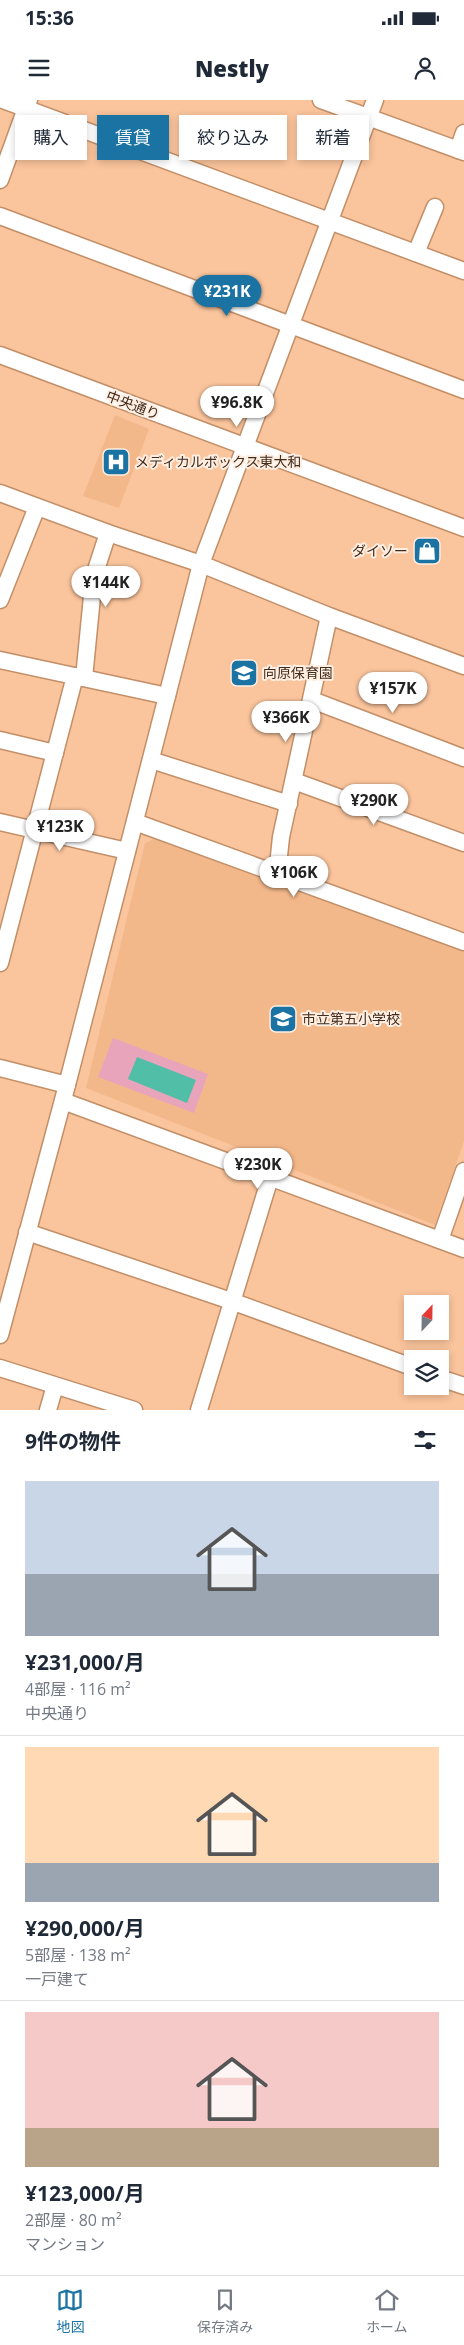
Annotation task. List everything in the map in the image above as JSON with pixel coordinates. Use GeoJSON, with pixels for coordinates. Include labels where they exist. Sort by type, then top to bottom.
{"type":"FeatureCollection","features":[{"type":"Feature","properties":{"kind":"street"},"geometry":{"type":"LineString","coordinates":[[3,100],[28,105],[464,271]]}},
{"type":"Feature","properties":{"kind":"street"},"geometry":{"type":"LineString","coordinates":[[321,100],[360,115]]}},
{"type":"Feature","properties":{"kind":"street"},"geometry":{"type":"LineString","coordinates":[[369,115],[375,100]]}},
{"type":"Feature","properties":{"kind":"street"},"geometry":{"type":"LineString","coordinates":[[0,180],[28,105]]}},
{"type":"Feature","properties":{"kind":"street"},"geometry":{"type":"LineString","coordinates":[[369,118],[461,151],[464,133]]}},
{"type":"Feature","properties":{"kind":"street"},"geometry":{"type":"LineString","coordinates":[[0,1335],[65,1093],[202,564],[352,160]]}},
{"type":"Feature","properties":{"kind":"street"},"geometry":{"type":"LineString","coordinates":[[416,253],[435,207]]}},
{"type":"Feature","properties":{"kind":"street"},"geometry":{"type":"LineString","coordinates":[[0,216],[464,390]]}},
{"type":"Feature","properties":{"kind":"street","name":"中央通り"},"geometry":{"type":"LineString","coordinates":[[0,355],[464,528]]}},
{"type":"Feature","properties":{"kind":"street"},"geometry":{"type":"LineString","coordinates":[[0,493],[108,533],[202,564],[329,616],[464,666]]}},
{"type":"Feature","properties":{"kind":"street"},"geometry":{"type":"LineString","coordinates":[[0,600],[37,507]]}},
{"type":"Feature","properties":{"kind":"street"},"geometry":{"type":"LineString","coordinates":[[0,963],[55,753],[79,677],[94,576],[108,533]]}},
{"type":"Feature","properties":{"kind":"street"},"geometry":{"type":"LineString","coordinates":[[277,875],[281,837],[329,616]]}},
{"type":"Feature","properties":{"kind":"street"},"geometry":{"type":"LineString","coordinates":[[0,660],[167,696]]}},
{"type":"Feature","properties":{"kind":"street"},"geometry":{"type":"LineString","coordinates":[[312,700],[464,758]]}},
{"type":"Feature","properties":{"kind":"street"},"geometry":{"type":"LineString","coordinates":[[0,740],[55,753]]}},
{"type":"Feature","properties":{"kind":"street"},"geometry":{"type":"LineString","coordinates":[[151,760],[289,804]]}},
{"type":"Feature","properties":{"kind":"street"},"geometry":{"type":"LineString","coordinates":[[294,780],[464,843]]}},
{"type":"Feature","properties":{"kind":"street"},"geometry":{"type":"LineString","coordinates":[[0,822],[127,851]]}},
{"type":"Feature","properties":{"kind":"street"},"geometry":{"type":"LineString","coordinates":[[135,822],[464,942]]}},
{"type":"Feature","properties":{"kind":"street"},"geometry":{"type":"LineString","coordinates":[[0,1068],[270,1178],[464,1249]]}},
{"type":"Feature","properties":{"kind":"street"},"geometry":{"type":"LineString","coordinates":[[440,1240],[464,1171]]}},
{"type":"Feature","properties":{"kind":"street"},"geometry":{"type":"LineString","coordinates":[[199,1410],[234,1302],[270,1178]]}},
{"type":"Feature","properties":{"kind":"street"},"geometry":{"type":"LineString","coordinates":[[27,1232],[234,1302],[404,1365]]}},
{"type":"Feature","properties":{"kind":"street"},"geometry":{"type":"LineString","coordinates":[[0,1368],[134,1410]]}},
{"type":"Feature","properties":{"kind":"street"},"geometry":{"type":"LineString","coordinates":[[449,1381],[464,1386]]}},
{"type":"Feature","properties":{"kind":"street"},"geometry":{"type":"LineString","coordinates":[[48,1410],[55,1386]]}},
{"type":"Feature","properties":{"kind":"shaded area","name":"メディカルボックス東大和"},"geometry":{"type":"Polygon","coordinates":[[[115,415],[149,429],[119,508],[83,496],[115,415]]]}},
{"type":"Feature","properties":{"kind":"shaded area","name":"市立第五小学校"},"geometry":{"type":"Polygon","coordinates":[[[156,838],[464,949],[464,1141],[435,1225],[86,1088],[145,843],[156,838]]]}},
{"type":"Feature","properties":{"kind":"shaded area"},"geometry":{"type":"Polygon","coordinates":[[[113,1038],[208,1074],[194,1113],[98,1077],[113,1038]]]}},
{"type":"Feature","properties":{"kind":"water"},"geometry":{"type":"Polygon","coordinates":[[[137,1057],[196,1080],[187,1103],[128,1079],[137,1057]]]}},
{"type":"Feature","properties":{"kind":"place","name":"メディカルボックス東大和"},"geometry":{"type":"Point","coordinates":[116,462]}},
{"type":"Feature","properties":{"kind":"place","name":"ダイソー"},"geometry":{"type":"Point","coordinates":[427,551]}},
{"type":"Feature","properties":{"kind":"place","name":"向原保育園"},"geometry":{"type":"Point","coordinates":[244,673]}},
{"type":"Feature","properties":{"kind":"place","name":"市立第五小学校"},"geometry":{"type":"Point","coordinates":[283,1019]}}]}
